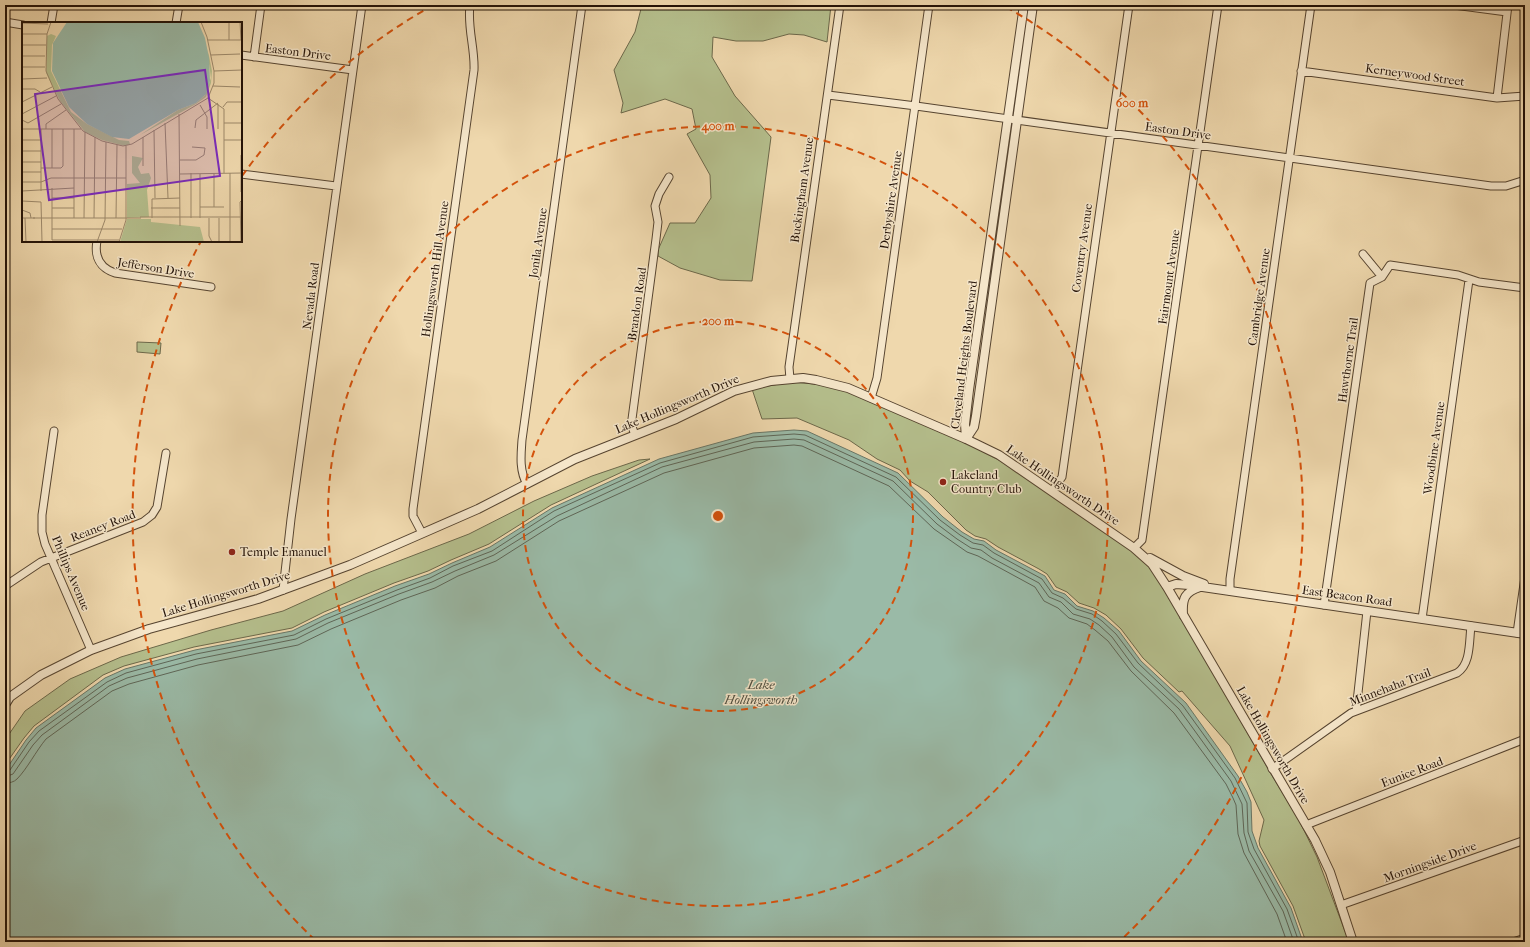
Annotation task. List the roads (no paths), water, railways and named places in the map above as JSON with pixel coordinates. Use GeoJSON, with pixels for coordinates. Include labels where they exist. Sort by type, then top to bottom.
{"type":"FeatureCollection","features":[{"type":"Feature","properties":{"kind":"street"},"geometry":{"type":"LineString","coordinates":[[51,22],[54,5]]}},
{"type":"Feature","properties":{"kind":"street"},"geometry":{"type":"LineString","coordinates":[[176,22],[179,5]]}},
{"type":"Feature","properties":{"kind":"street"},"geometry":{"type":"LineString","coordinates":[[254,58],[261,5]]}},
{"type":"Feature","properties":{"kind":"street","name":"Nevada Road"},"geometry":{"type":"LineString","coordinates":[[283,590],[291,519],[362,5]]}},
{"type":"Feature","properties":{"kind":"street","name":"Hollingsworth Hill Avenue"},"geometry":{"type":"LineString","coordinates":[[422,534],[413,516],[413,509],[474,70],[469,13],[470,5]]}},
{"type":"Feature","properties":{"kind":"street","name":"Jonila Avenue"},"geometry":{"type":"LineString","coordinates":[[527,484],[523,478],[521,457],[522,440],[582,5]]}},
{"type":"Feature","properties":{"kind":"street","name":"Buckingham Avenue"},"geometry":{"type":"LineString","coordinates":[[790,379],[790,359],[840,5]]}},
{"type":"Feature","properties":{"kind":"street","name":"Derbyshire Avenue"},"geometry":{"type":"LineString","coordinates":[[871,398],[877,378],[929,5]]}},
{"type":"Feature","properties":{"kind":"street","name":"Cleveland Heights Boulevard"},"geometry":{"type":"LineString","coordinates":[[966,438],[965,424],[1024,5]]}},
{"type":"Feature","properties":{"kind":"street","name":"Cleveland Heights Boulevard"},"geometry":{"type":"LineString","coordinates":[[966,438],[974,427],[976,416],[1033,5]]}},
{"type":"Feature","properties":{"kind":"street","name":"Coventry Avenue"},"geometry":{"type":"LineString","coordinates":[[1052,491],[1062,477],[1129,5]]}},
{"type":"Feature","properties":{"kind":"street","name":"Fairmount Avenue"},"geometry":{"type":"LineString","coordinates":[[1136,549],[1142,540],[1218,5]]}},
{"type":"Feature","properties":{"kind":"street","name":"Cambridge Avenue"},"geometry":{"type":"LineString","coordinates":[[1230,592],[1230,579],[1311,5]]}},
{"type":"Feature","properties":{"kind":"street"},"geometry":{"type":"LineString","coordinates":[[1454,5],[1508,9],[1497,98]]}},
{"type":"Feature","properties":{"kind":"street"},"geometry":{"type":"LineString","coordinates":[[5,22],[22,25]]}},
{"type":"Feature","properties":{"kind":"street","name":"Easton Drive"},"geometry":{"type":"LineString","coordinates":[[242,55],[353,70]]}},
{"type":"Feature","properties":{"kind":"street","name":"Kerneywood Street"},"geometry":{"type":"LineString","coordinates":[[1301,71],[1497,98],[1525,96]]}},
{"type":"Feature","properties":{"kind":"street","name":"Easton Drive"},"geometry":{"type":"LineString","coordinates":[[828,95],[1491,186],[1506,186],[1525,180]]}},
{"type":"Feature","properties":{"kind":"street"},"geometry":{"type":"LineString","coordinates":[[242,174],[336,186]]}},
{"type":"Feature","properties":{"kind":"street","name":"Brandon Road"},"geometry":{"type":"LineString","coordinates":[[635,435],[631,424],[658,222],[655,206],[658,194],[669,178]]}},
{"type":"Feature","properties":{"kind":"street","name":"Jefferson Drive"},"geometry":{"type":"LineString","coordinates":[[98,242],[96,248],[97,258],[107,271],[115,274],[211,287]]}},
{"type":"Feature","properties":{"kind":"street"},"geometry":{"type":"LineString","coordinates":[[1363,254],[1382,277]]}},
{"type":"Feature","properties":{"kind":"street","name":"Hawthorne Trail"},"geometry":{"type":"LineString","coordinates":[[1324,605],[1370,283],[1382,277],[1390,265],[1458,275],[1469,280],[1525,288]]}},
{"type":"Feature","properties":{"kind":"street"},"geometry":{"type":"LineString","coordinates":[[985,279],[994,280]]}},
{"type":"Feature","properties":{"kind":"street","name":"Woodbine Avenue"},"geometry":{"type":"LineString","coordinates":[[1422,619],[1469,280]]}},
{"type":"Feature","properties":{"kind":"street","name":"Lake Hollingsworth Drive"},"geometry":{"type":"LineString","coordinates":[[5,705],[8,696],[41,675],[92,650],[149,629],[258,599],[356,563],[478,509],[575,459],[676,419],[734,391],[753,385],[803,378],[848,388],[966,438],[999,455],[1136,549],[1152,564],[1167,587],[1306,825],[1330,872],[1353,942]]}},
{"type":"Feature","properties":{"kind":"street","name":"Phillips Avenue"},"geometry":{"type":"LineString","coordinates":[[54,431],[41,523],[44,544],[92,650]]}},
{"type":"Feature","properties":{"kind":"street","name":"Reaney Road"},"geometry":{"type":"LineString","coordinates":[[5,586],[41,562],[135,526],[152,515],[160,498],[166,453]]}},
{"type":"Feature","properties":{"kind":"street"},"geometry":{"type":"LineString","coordinates":[[1136,549],[1167,568],[1212,589]]}},
{"type":"Feature","properties":{"kind":"street"},"geometry":{"type":"LineString","coordinates":[[1521,633],[1525,577]]}},
{"type":"Feature","properties":{"kind":"street","name":"East Beacon Road"},"geometry":{"type":"LineString","coordinates":[[1167,587],[1176,584],[1201,587],[1521,633]]}},
{"type":"Feature","properties":{"kind":"street"},"geometry":{"type":"LineString","coordinates":[[1183,615],[1182,605],[1184,599],[1192,590],[1201,587]]}},
{"type":"Feature","properties":{"kind":"street"},"geometry":{"type":"LineString","coordinates":[[1356,711],[1367,611]]}},
{"type":"Feature","properties":{"kind":"street","name":"Minnehaha Trail"},"geometry":{"type":"LineString","coordinates":[[1272,769],[1356,711],[1462,670],[1467,660],[1471,626]]}},
{"type":"Feature","properties":{"kind":"street","name":"Eunice Road"},"geometry":{"type":"LineString","coordinates":[[1306,825],[1525,739]]}},
{"type":"Feature","properties":{"kind":"street","name":"Morningside Drive"},"geometry":{"type":"LineString","coordinates":[[1341,905],[1525,840]]}},
{"type":"Feature","properties":{"kind":"street"},"geometry":{"type":"LineString","coordinates":[[1513,942],[1525,938]]}},
{"type":"Feature","properties":{"kind":"water","name":"Lake Hollingsworth"},"geometry":{"type":"Polygon","coordinates":[[[794,430],[807,431],[898,473],[943,517],[962,532],[974,539],[984,541],[996,550],[1045,576],[1054,590],[1065,594],[1077,606],[1093,611],[1119,631],[1141,661],[1186,703],[1238,776],[1251,802],[1252,831],[1258,848],[1291,908],[1303,942],[5,942],[5,771],[36,728],[105,678],[125,669],[195,650],[292,631],[325,615],[395,586],[429,574],[490,547],[552,508],[659,459],[753,433],[794,430]]]}},
{"type":"Feature","properties":{"kind":"place","name":"Lakeland Country Club"},"geometry":{"type":"Point","coordinates":[943,482]}},
{"type":"Feature","properties":{"kind":"place","name":"Temple Emanuel"},"geometry":{"type":"Point","coordinates":[232,552]}}]}
